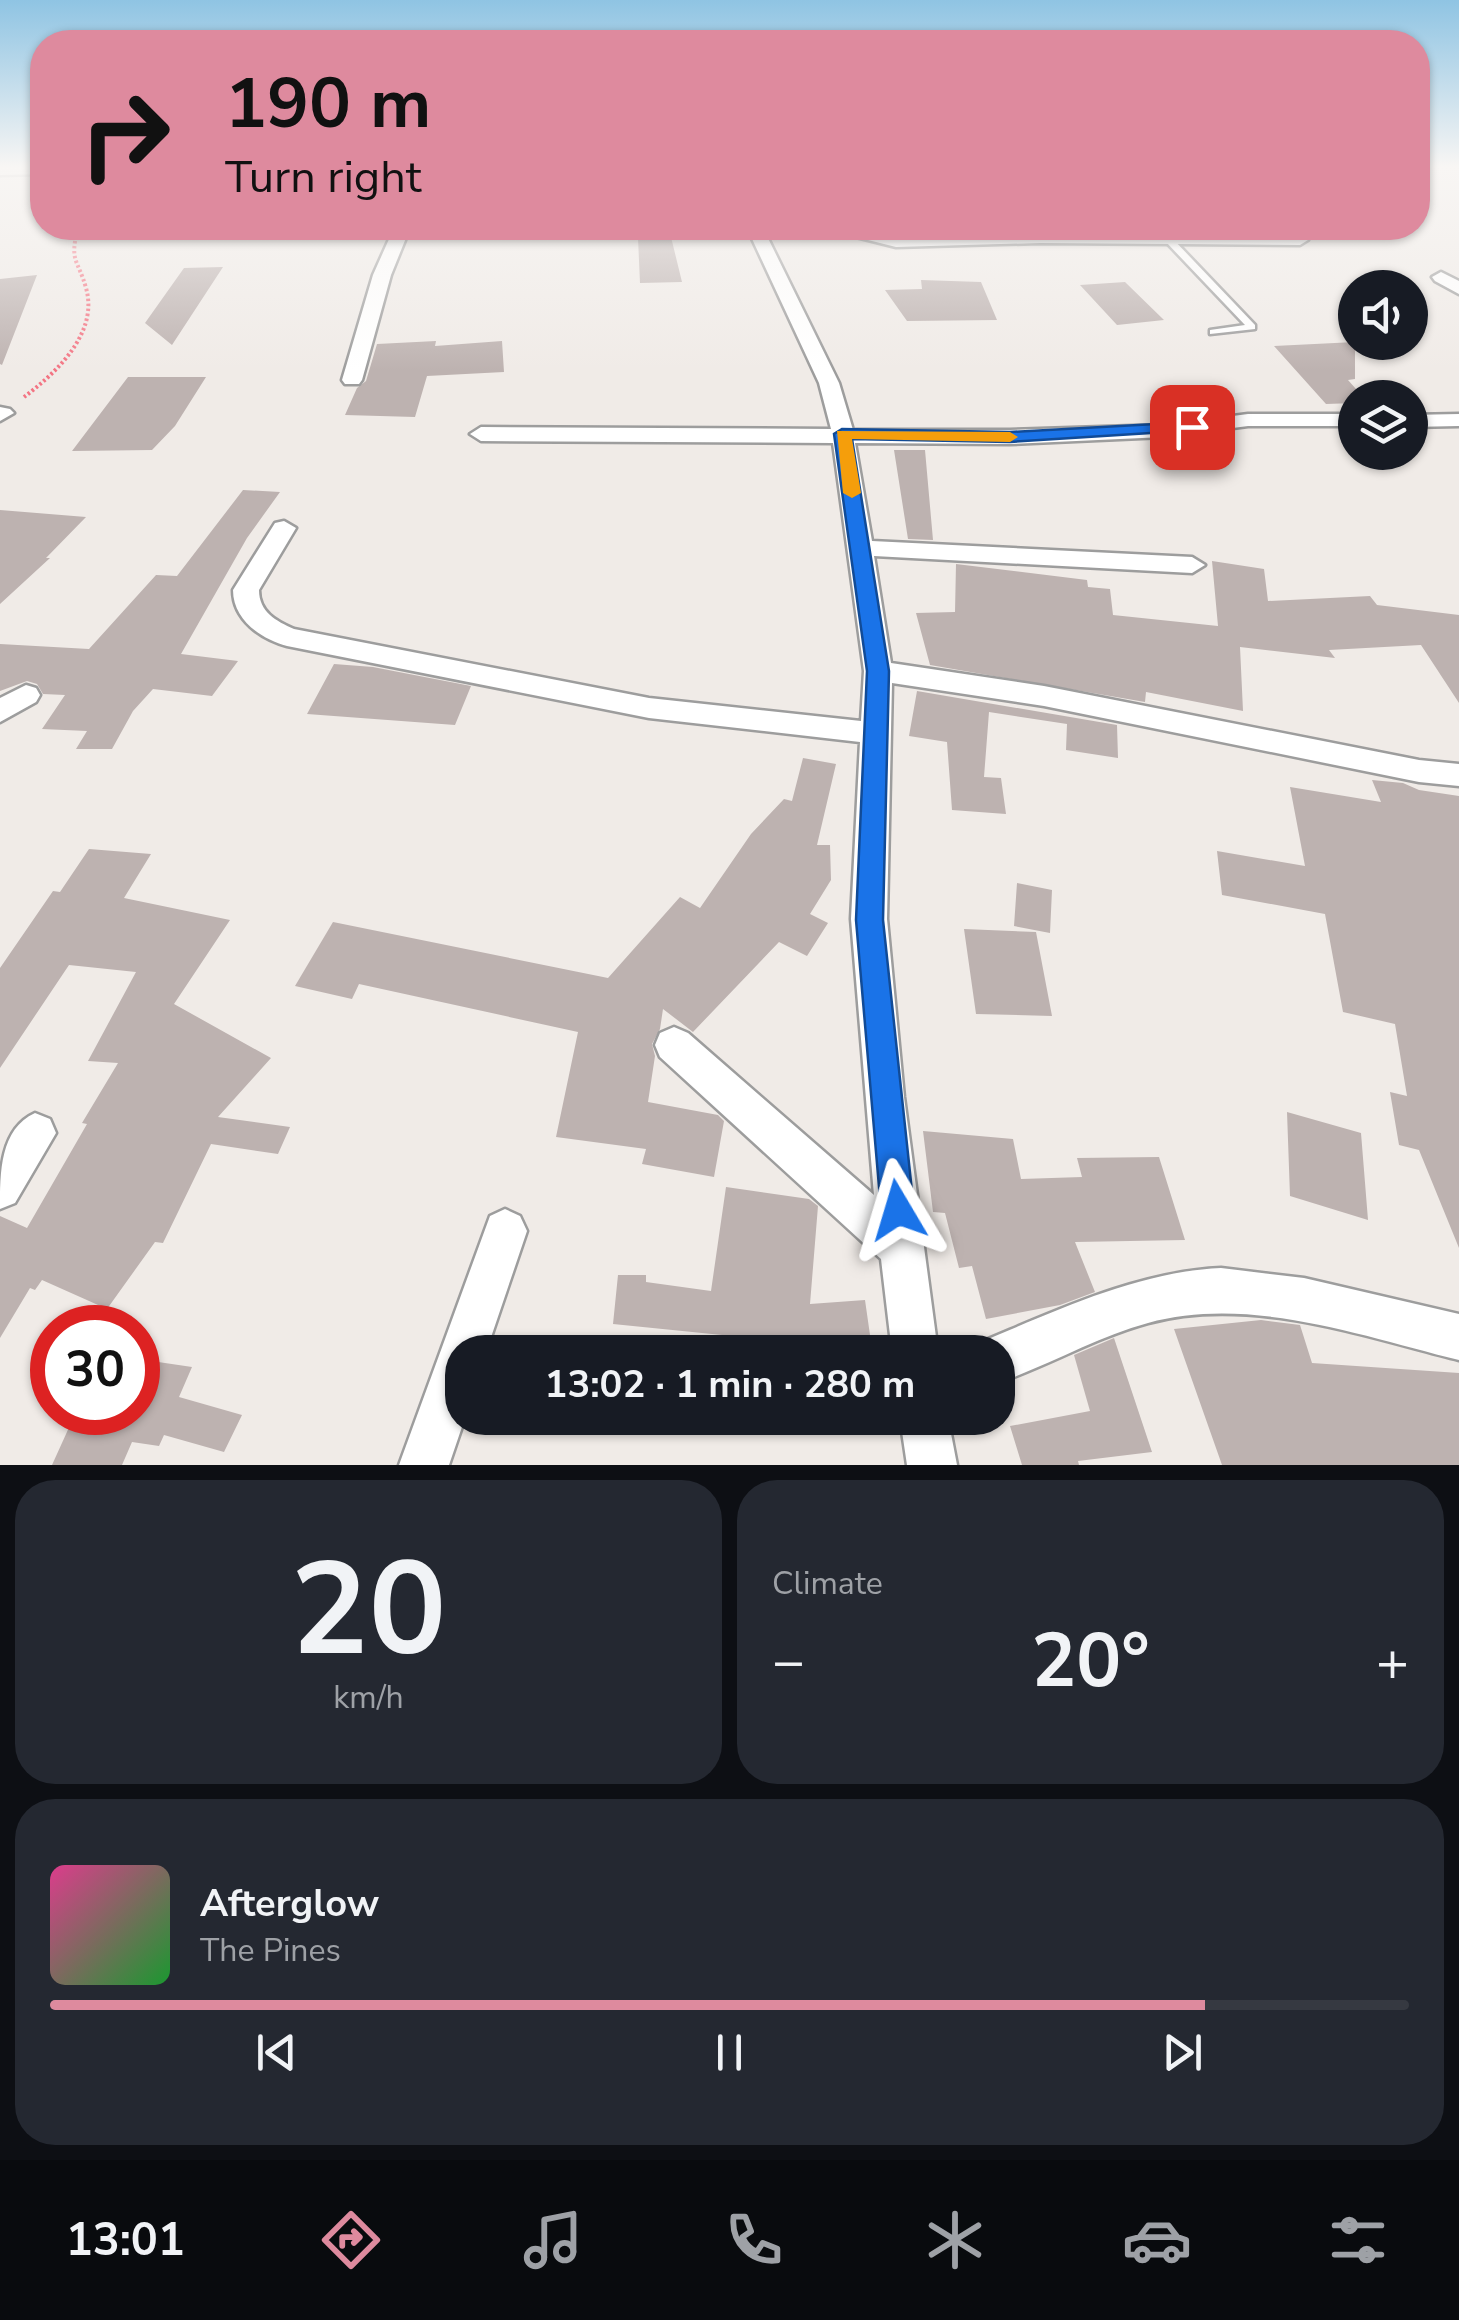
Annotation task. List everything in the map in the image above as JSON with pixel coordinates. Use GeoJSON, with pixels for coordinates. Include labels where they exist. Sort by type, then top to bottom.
{"type":"FeatureCollection","features":[{"type":"Feature","properties":{"kind":"street"},"geometry":{"type":"LineString","coordinates":[[352,380],[382,276],[397,240]]}},
{"type":"Feature","properties":{"kind":"street"},"geometry":{"type":"LineString","coordinates":[[761,240],[829,383],[842,434],[861,548],[878,671],[870,920],[913,1335]]}},
{"type":"Feature","properties":{"kind":"street"},"geometry":{"type":"LineString","coordinates":[[888,240],[968,240]]}},
{"type":"Feature","properties":{"kind":"street"},"geometry":{"type":"LineString","coordinates":[[1441,277],[1459,289]]}},
{"type":"Feature","properties":{"kind":"street"},"geometry":{"type":"LineString","coordinates":[[482,434],[1010,437],[1164,431],[1248,420],[1338,420]]}},
{"type":"Feature","properties":{"kind":"street"},"geometry":{"type":"LineString","coordinates":[[1428,421],[1459,420]]}},
{"type":"Feature","properties":{"kind":"street"},"geometry":{"type":"LineString","coordinates":[[284,528],[246,590],[246,603],[265,627],[287,637],[649,708],[875,733]]}},
{"type":"Feature","properties":{"kind":"street"},"geometry":{"type":"LineString","coordinates":[[861,548],[1192,565]]}},
{"type":"Feature","properties":{"kind":"street"},"geometry":{"type":"LineString","coordinates":[[878,671],[1044,696],[1419,771],[1459,775]]}},
{"type":"Feature","properties":{"kind":"street"},"geometry":{"type":"LineString","coordinates":[[0,712],[26,695]]}},
{"type":"Feature","properties":{"kind":"street"},"geometry":{"type":"LineString","coordinates":[[674,1045],[902,1248]]}},
{"type":"Feature","properties":{"kind":"street"},"geometry":{"type":"LineString","coordinates":[[0,1188],[36,1134]]}},
{"type":"Feature","properties":{"kind":"street"},"geometry":{"type":"LineString","coordinates":[[469,1335],[506,1231]]}},
{"type":"Feature","properties":{"kind":"street"},"geometry":{"type":"LineString","coordinates":[[1015,1352],[1152,1298],[1218,1292],[1291,1297],[1459,1337]]}},
{"type":"Feature","properties":{"kind":"street"},"geometry":{"type":"LineString","coordinates":[[424,1465],[445,1405]]}},
{"type":"Feature","properties":{"kind":"street"},"geometry":{"type":"LineString","coordinates":[[927,1435],[932,1465]]}},
{"type":"Feature","properties":{"kind":"lane"},"geometry":{"type":"LineString","coordinates":[[1169,240],[1252,328],[1213,332]]}},
{"type":"Feature","properties":{"kind":"path"},"geometry":{"type":"LineString","coordinates":[[1,414],[48,379],[83,336],[87,289],[76,269],[75,240]]}},
{"type":"Feature","properties":{"kind":"building"},"geometry":{"type":"Polygon","coordinates":[[[638,240],[672,240],[682,282],[640,283],[638,240]]]}},
{"type":"Feature","properties":{"kind":"building"},"geometry":{"type":"Polygon","coordinates":[[[223,267],[172,345],[145,323],[184,268],[223,267]]]}},
{"type":"Feature","properties":{"kind":"building"},"geometry":{"type":"Polygon","coordinates":[[[37,275],[2,365],[0,279],[37,275]]]}},
{"type":"Feature","properties":{"kind":"building"},"geometry":{"type":"Polygon","coordinates":[[[921,280],[981,282],[997,320],[907,321],[885,290],[922,289],[921,280]]]}},
{"type":"Feature","properties":{"kind":"building"},"geometry":{"type":"Polygon","coordinates":[[[1125,282],[1164,320],[1117,325],[1080,285],[1125,282]]]}},
{"type":"Feature","properties":{"kind":"building"},"geometry":{"type":"Polygon","coordinates":[[[436,341],[435,346],[502,341],[504,372],[427,376],[415,417],[345,415],[357,388],[366,381],[377,344],[436,341]]]}},
{"type":"Feature","properties":{"kind":"building"},"geometry":{"type":"Polygon","coordinates":[[[1338,343],[1338,360],[1355,360],[1355,379],[1338,380],[1338,404],[1326,404],[1274,346],[1338,343]]]}},
{"type":"Feature","properties":{"kind":"building"},"geometry":{"type":"Polygon","coordinates":[[[128,377],[206,377],[175,426],[152,450],[72,451],[128,377]]]}},
{"type":"Feature","properties":{"kind":"building"},"geometry":{"type":"Polygon","coordinates":[[[894,450],[925,450],[933,540],[908,539],[894,450]]]}},
{"type":"Feature","properties":{"kind":"building"},"geometry":{"type":"Polygon","coordinates":[[[243,490],[280,492],[247,538],[181,654],[238,661],[212,696],[153,689],[133,711],[112,749],[76,749],[87,731],[42,729],[65,695],[43,694],[37,684],[27,681],[0,691],[0,644],[89,649],[156,575],[177,576],[243,490]]]}},
{"type":"Feature","properties":{"kind":"building"},"geometry":{"type":"Polygon","coordinates":[[[0,510],[86,517],[46,558],[50,558],[0,604],[0,510]]]}},
{"type":"Feature","properties":{"kind":"building"},"geometry":{"type":"Polygon","coordinates":[[[1212,561],[1264,569],[1268,601],[1370,596],[1377,605],[1459,615],[1459,703],[1421,645],[1329,650],[1335,658],[1240,647],[1243,711],[1146,692],[1145,702],[930,665],[916,613],[955,612],[956,564],[1087,580],[1088,587],[1110,589],[1113,615],[1218,626],[1212,561]]]}},
{"type":"Feature","properties":{"kind":"building"},"geometry":{"type":"Polygon","coordinates":[[[334,664],[373,667],[471,686],[455,725],[307,714],[334,664]]]}},
{"type":"Feature","properties":{"kind":"building"},"geometry":{"type":"Polygon","coordinates":[[[917,691],[1117,725],[1118,758],[1066,750],[1067,724],[989,712],[984,777],[1001,778],[1006,814],[952,810],[947,742],[909,736],[917,691]]]}},
{"type":"Feature","properties":{"kind":"building"},"geometry":{"type":"Polygon","coordinates":[[[803,758],[836,764],[817,845],[830,845],[831,880],[810,914],[828,923],[807,956],[779,942],[693,1032],[663,1009],[660,1029],[652,1044],[655,1056],[648,1102],[718,1115],[724,1121],[714,1177],[642,1164],[646,1149],[556,1137],[578,1032],[359,984],[352,999],[295,986],[333,922],[608,978],[680,897],[700,908],[751,834],[784,799],[792,801],[803,758]]]}},
{"type":"Feature","properties":{"kind":"building"},"geometry":{"type":"Polygon","coordinates":[[[1372,780],[1459,796],[1459,1248],[1419,1150],[1399,1145],[1390,1092],[1407,1096],[1395,1024],[1343,1012],[1325,914],[1222,895],[1217,851],[1305,866],[1290,787],[1381,802],[1372,780]]]}},
{"type":"Feature","properties":{"kind":"building"},"geometry":{"type":"Polygon","coordinates":[[[89,849],[151,854],[124,898],[230,920],[174,1004],[271,1058],[218,1117],[290,1127],[278,1154],[211,1144],[163,1243],[155,1242],[110,1305],[98,1305],[42,1280],[35,1290],[30,1288],[0,1338],[0,1216],[27,1228],[87,1124],[82,1123],[118,1063],[88,1061],[136,972],[69,965],[0,1068],[0,968],[53,891],[60,892],[89,849]]]}},
{"type":"Feature","properties":{"kind":"building"},"geometry":{"type":"Polygon","coordinates":[[[1017,883],[1052,890],[1050,933],[1014,926],[1017,883]]]}},
{"type":"Feature","properties":{"kind":"building"},"geometry":{"type":"Polygon","coordinates":[[[964,929],[1036,932],[1052,1016],[976,1014],[964,929]]]}},
{"type":"Feature","properties":{"kind":"building"},"geometry":{"type":"Polygon","coordinates":[[[1287,1112],[1361,1133],[1368,1220],[1290,1196],[1287,1112]]]}},
{"type":"Feature","properties":{"kind":"building"},"geometry":{"type":"Polygon","coordinates":[[[923,1131],[1013,1139],[1021,1179],[1082,1177],[1077,1158],[1159,1157],[1185,1240],[1075,1242],[1095,1292],[1060,1305],[986,1319],[972,1266],[959,1268],[945,1213],[933,1212],[923,1131]]]}},
{"type":"Feature","properties":{"kind":"building"},"geometry":{"type":"Polygon","coordinates":[[[726,1187],[809,1199],[818,1206],[810,1304],[865,1300],[870,1335],[721,1335],[613,1324],[618,1275],[646,1275],[646,1282],[711,1291],[726,1187]]]}},
{"type":"Feature","properties":{"kind":"building"},"geometry":{"type":"Polygon","coordinates":[[[1261,1320],[1300,1325],[1312,1363],[1459,1373],[1459,1465],[1222,1465],[1174,1329],[1261,1320]]]}},
{"type":"Feature","properties":{"kind":"building"},"geometry":{"type":"Polygon","coordinates":[[[1114,1338],[1152,1452],[1078,1461],[1079,1465],[1022,1465],[1013,1435],[1015,1425],[1090,1411],[1074,1355],[1114,1338]]]}},
{"type":"Feature","properties":{"kind":"building"},"geometry":{"type":"Polygon","coordinates":[[[160,1362],[192,1367],[179,1397],[242,1415],[224,1452],[164,1435],[159,1446],[132,1442],[122,1465],[52,1465],[66,1435],[160,1435],[160,1362]]]}},
{"type":"Feature","properties":{"kind":"slow traffic"},"geometry":{"type":"LineString","coordinates":[[852,493],[842,434],[1010,437]]}},
{"type":"Feature","properties":{"kind":"route"},"geometry":{"type":"LineString","coordinates":[[898,1210],[884,1097],[870,920],[878,671],[842,434],[1010,437],[1192,427]]}}]}
